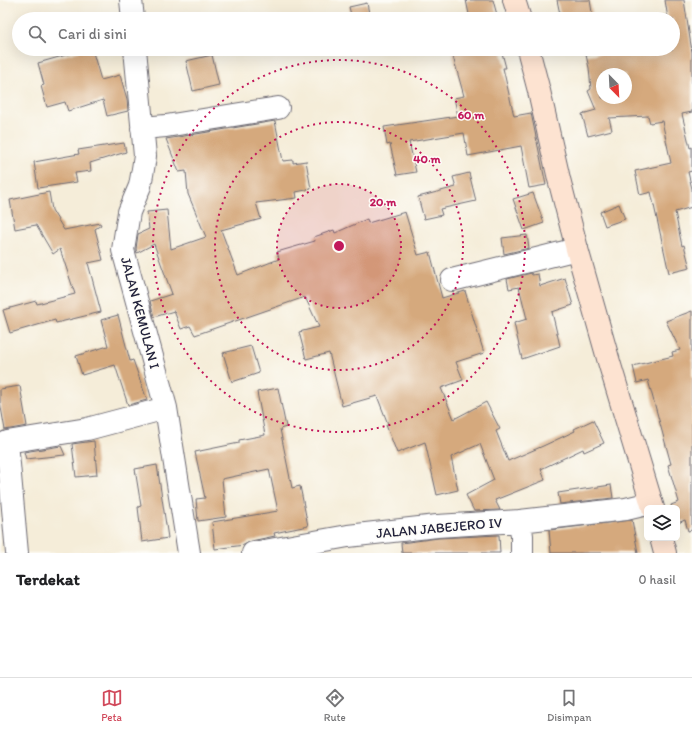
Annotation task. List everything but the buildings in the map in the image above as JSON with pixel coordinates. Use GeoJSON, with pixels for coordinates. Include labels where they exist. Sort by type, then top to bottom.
{"type":"FeatureCollection","features":[{"type":"Feature","properties":{"kind":"street"},"geometry":{"type":"LineString","coordinates":[[131,0],[132,12]]}},
{"type":"Feature","properties":{"kind":"street"},"geometry":{"type":"LineString","coordinates":[[514,0],[518,12]]}},
{"type":"Feature","properties":{"kind":"street","name":"JALAN KEMULAN I"},"geometry":{"type":"LineString","coordinates":[[136,56],[145,156],[140,186],[129,212],[123,250],[166,408],[189,553]]}},
{"type":"Feature","properties":{"kind":"street"},"geometry":{"type":"LineString","coordinates":[[530,56],[540,91],[559,179],[577,249],[652,505]]}},
{"type":"Feature","properties":{"kind":"street"},"geometry":{"type":"LineString","coordinates":[[142,128],[166,126],[278,108]]}},
{"type":"Feature","properties":{"kind":"street"},"geometry":{"type":"LineString","coordinates":[[452,280],[577,249]]}},
{"type":"Feature","properties":{"kind":"street"},"geometry":{"type":"LineString","coordinates":[[17,553],[4,442],[87,429],[166,408]]}},
{"type":"Feature","properties":{"kind":"street","name":"JALAN JABEJERO IV"},"geometry":{"type":"LineString","coordinates":[[253,553],[348,536],[437,526],[520,521],[644,506]]}},
{"type":"Feature","properties":{"kind":"street"},"geometry":{"type":"LineString","coordinates":[[520,521],[522,553]]}},
{"type":"Feature","properties":{"kind":"street"},"geometry":{"type":"LineString","coordinates":[[662,541],[665,553]]}}]}
